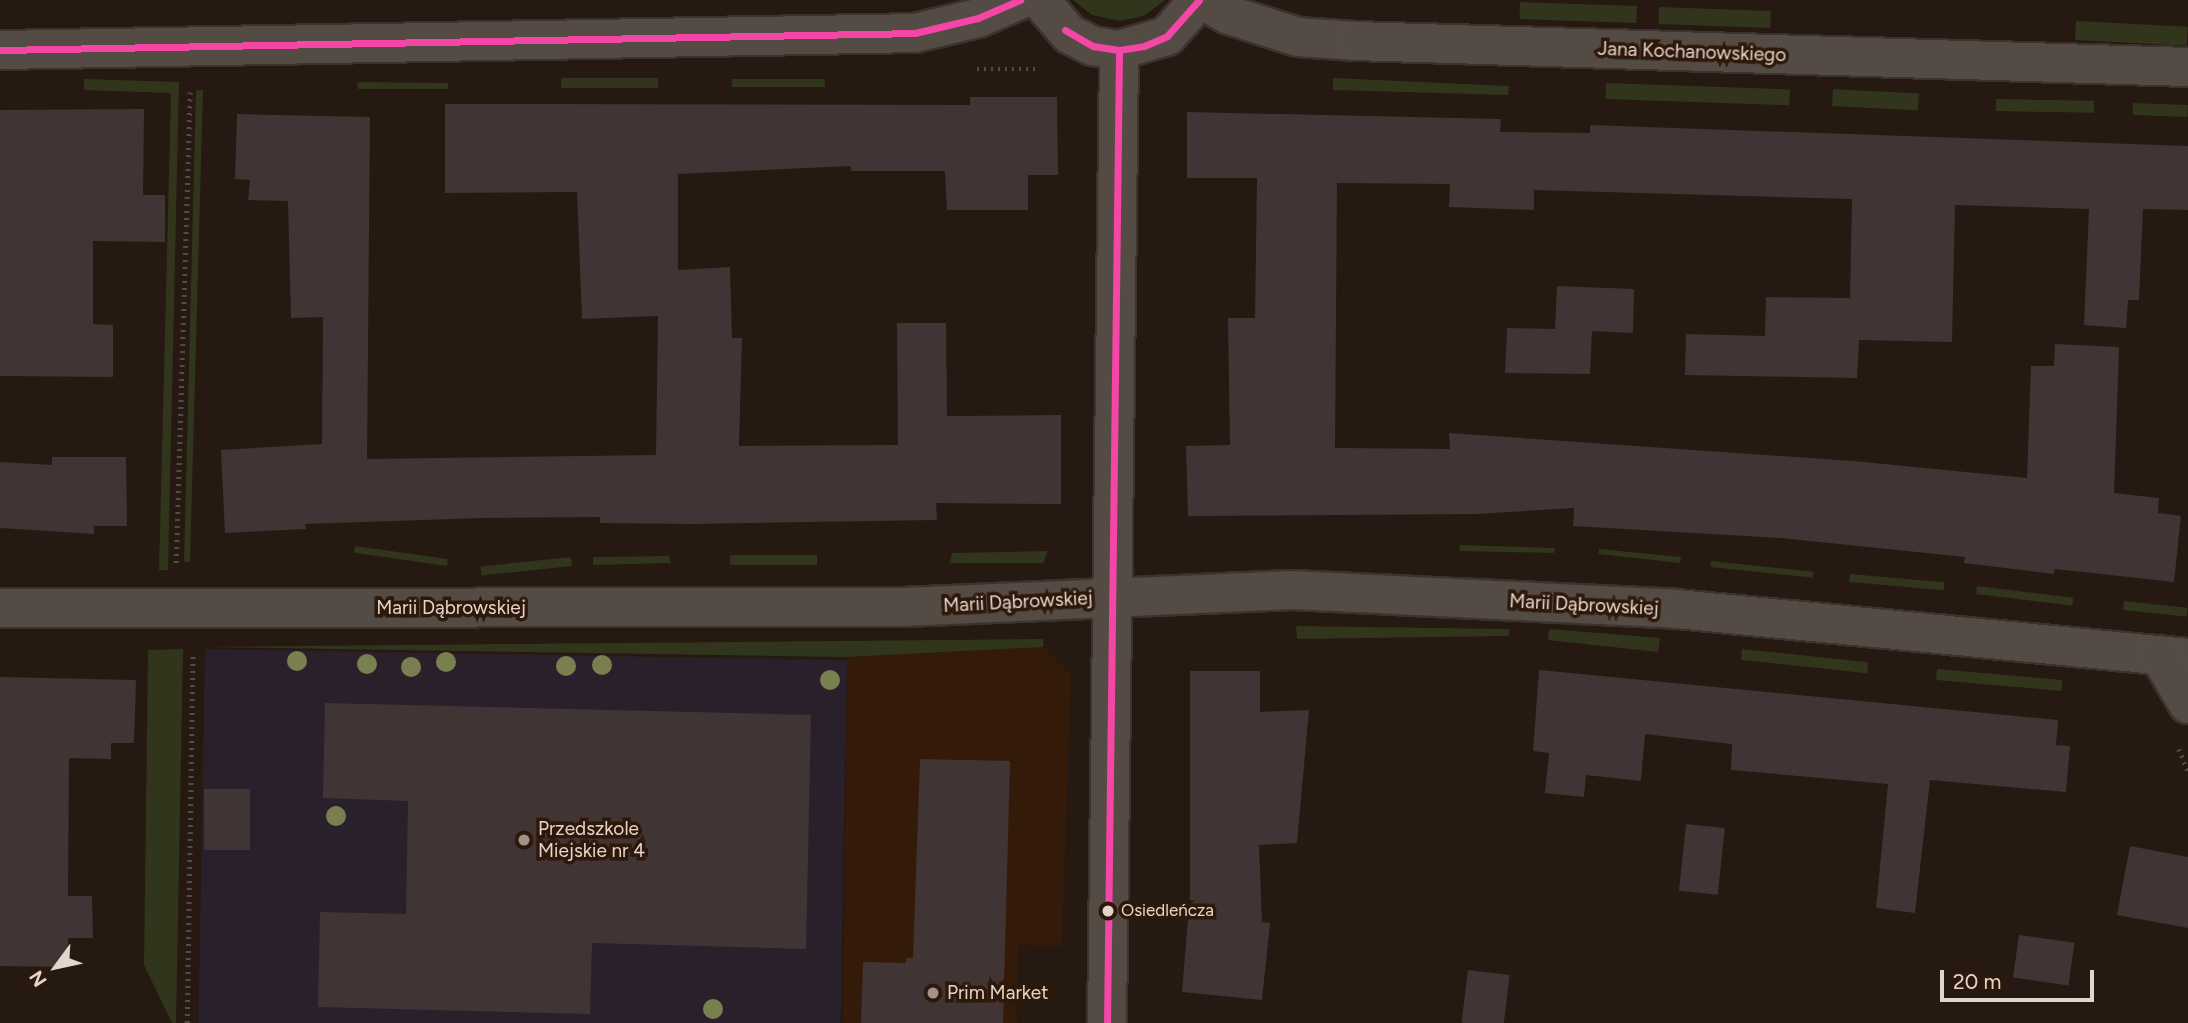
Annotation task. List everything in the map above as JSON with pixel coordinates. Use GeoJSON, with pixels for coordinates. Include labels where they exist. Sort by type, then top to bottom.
{"type":"FeatureCollection","features":[{"type":"Feature","properties":{"kind":"street"},"geometry":{"type":"LineString","coordinates":[[0,50],[915,33],[978,18],[1020,0]]}},
{"type":"Feature","properties":{"kind":"street"},"geometry":{"type":"LineString","coordinates":[[1040,0],[1069,34],[1093,46],[1119,50],[1167,36],[1201,0]]}},
{"type":"Feature","properties":{"kind":"street","name":"Jana Kochanowskiego"},"geometry":{"type":"LineString","coordinates":[[1201,0],[1229,15],[1298,37],[1355,41],[2188,67]]}},
{"type":"Feature","properties":{"kind":"street"},"geometry":{"type":"LineString","coordinates":[[1107,1023],[1119,50]]}},
{"type":"Feature","properties":{"kind":"street","name":"Marii Dąbrowskiej"},"geometry":{"type":"LineString","coordinates":[[0,608],[890,607],[1292,590],[1676,609],[2174,657],[2182,721]]}},
{"type":"Feature","properties":{"kind":"path"},"geometry":{"type":"LineString","coordinates":[[967,69],[1044,71]]}},
{"type":"Feature","properties":{"kind":"path"},"geometry":{"type":"LineString","coordinates":[[176,578],[178,383],[191,86]]}},
{"type":"Feature","properties":{"kind":"path"},"geometry":{"type":"LineString","coordinates":[[187,1023],[193,637]]}},
{"type":"Feature","properties":{"kind":"path"},"geometry":{"type":"LineString","coordinates":[[2182,721],[2188,771]]}},
{"type":"Feature","properties":{"kind":"shaded area"},"geometry":{"type":"Polygon","coordinates":[[[1043,647],[1071,675],[1062,946],[1018,945],[1017,1023],[843,1023],[847,657],[1043,647]]]}},
{"type":"Feature","properties":{"kind":"shaded area","name":"Przedszkole Miejskie nr 4"},"geometry":{"type":"Polygon","coordinates":[[[205,649],[847,660],[841,1023],[198,1023],[205,649]]]}},
{"type":"Feature","properties":{"kind":"green space"},"geometry":{"type":"Polygon","coordinates":[[[1073,0],[1165,0],[1144,16],[1120,21],[1092,15],[1073,0]]]}},
{"type":"Feature","properties":{"kind":"green space"},"geometry":{"type":"Polygon","coordinates":[[[1520,2],[1637,6],[1636,23],[1519,19],[1520,2]]]}},
{"type":"Feature","properties":{"kind":"green space"},"geometry":{"type":"Polygon","coordinates":[[[1659,7],[1771,11],[1770,28],[1658,24],[1659,7]]]}},
{"type":"Feature","properties":{"kind":"green space"},"geometry":{"type":"Polygon","coordinates":[[[2076,21],[2188,27],[2187,46],[2075,40],[2076,21]]]}},
{"type":"Feature","properties":{"kind":"green space"},"geometry":{"type":"Polygon","coordinates":[[[561,78],[658,78],[658,88],[561,88],[561,78]]]}},
{"type":"Feature","properties":{"kind":"green space"},"geometry":{"type":"Polygon","coordinates":[[[1333,78],[1509,86],[1508,95],[1333,90],[1333,78]]]}},
{"type":"Feature","properties":{"kind":"green space"},"geometry":{"type":"Polygon","coordinates":[[[84,79],[179,82],[168,570],[159,570],[171,93],[84,90],[84,79]]]}},
{"type":"Feature","properties":{"kind":"green space"},"geometry":{"type":"Polygon","coordinates":[[[732,79],[825,79],[825,87],[732,87],[732,79]]]}},
{"type":"Feature","properties":{"kind":"green space"},"geometry":{"type":"Polygon","coordinates":[[[357,82],[448,83],[448,89],[358,89],[357,82]]]}},
{"type":"Feature","properties":{"kind":"green space"},"geometry":{"type":"Polygon","coordinates":[[[1606,83],[1790,89],[1789,105],[1605,99],[1606,83]]]}},
{"type":"Feature","properties":{"kind":"green space"},"geometry":{"type":"Polygon","coordinates":[[[1833,89],[1919,94],[1918,110],[1832,106],[1833,89]]]}},
{"type":"Feature","properties":{"kind":"green space"},"geometry":{"type":"Polygon","coordinates":[[[196,90],[203,90],[190,562],[184,562],[196,90]]]}},
{"type":"Feature","properties":{"kind":"green space"},"geometry":{"type":"Polygon","coordinates":[[[1996,99],[2094,101],[2094,113],[1996,111],[1996,99]]]}},
{"type":"Feature","properties":{"kind":"green space"},"geometry":{"type":"Polygon","coordinates":[[[2133,103],[2188,105],[2188,117],[2133,115],[2133,103]]]}},
{"type":"Feature","properties":{"kind":"green space"},"geometry":{"type":"Polygon","coordinates":[[[1460,545],[1555,548],[1554,553],[1459,551],[1460,545]]]}},
{"type":"Feature","properties":{"kind":"green space"},"geometry":{"type":"Polygon","coordinates":[[[355,546],[448,559],[447,566],[354,553],[355,546]]]}},
{"type":"Feature","properties":{"kind":"green space"},"geometry":{"type":"Polygon","coordinates":[[[1599,549],[1681,557],[1680,563],[1599,554],[1599,549]]]}},
{"type":"Feature","properties":{"kind":"green space"},"geometry":{"type":"Polygon","coordinates":[[[1048,551],[1043,563],[950,563],[952,553],[1048,551]]]}},
{"type":"Feature","properties":{"kind":"green space"},"geometry":{"type":"Polygon","coordinates":[[[730,555],[817,555],[817,565],[730,565],[730,555]]]}},
{"type":"Feature","properties":{"kind":"green space"},"geometry":{"type":"Polygon","coordinates":[[[669,556],[671,563],[593,565],[593,557],[669,556]]]}},
{"type":"Feature","properties":{"kind":"green space"},"geometry":{"type":"Polygon","coordinates":[[[571,557],[572,566],[481,575],[480,567],[571,557]]]}},
{"type":"Feature","properties":{"kind":"green space"},"geometry":{"type":"Polygon","coordinates":[[[1711,561],[1813,572],[1813,578],[1710,567],[1711,561]]]}},
{"type":"Feature","properties":{"kind":"green space"},"geometry":{"type":"Polygon","coordinates":[[[1850,574],[1945,582],[1944,590],[1849,582],[1850,574]]]}},
{"type":"Feature","properties":{"kind":"green space"},"geometry":{"type":"Polygon","coordinates":[[[1977,586],[2073,598],[2072,606],[1976,594],[1977,586]]]}},
{"type":"Feature","properties":{"kind":"green space"},"geometry":{"type":"Polygon","coordinates":[[[2124,601],[2188,608],[2187,617],[2123,610],[2124,601]]]}},
{"type":"Feature","properties":{"kind":"green space"},"geometry":{"type":"Polygon","coordinates":[[[1296,626],[1509,629],[1509,636],[1297,639],[1296,626]]]}},
{"type":"Feature","properties":{"kind":"green space"},"geometry":{"type":"Polygon","coordinates":[[[1549,629],[1660,638],[1658,652],[1548,640],[1549,629]]]}},
{"type":"Feature","properties":{"kind":"green space"},"geometry":{"type":"Polygon","coordinates":[[[1043,639],[1043,647],[847,657],[201,647],[1043,639]]]}},
{"type":"Feature","properties":{"kind":"green space"},"geometry":{"type":"Polygon","coordinates":[[[183,649],[176,1023],[172,1023],[144,965],[148,650],[183,649]]]}},
{"type":"Feature","properties":{"kind":"green space"},"geometry":{"type":"Polygon","coordinates":[[[1742,649],[1868,662],[1867,673],[1741,660],[1742,649]]]}},
{"type":"Feature","properties":{"kind":"green space"},"geometry":{"type":"Polygon","coordinates":[[[1937,669],[2063,680],[2062,691],[1936,680],[1937,669]]]}},
{"type":"Feature","properties":{"kind":"building"},"geometry":{"type":"Polygon","coordinates":[[[970,97],[1057,97],[1058,175],[1028,175],[1028,210],[947,210],[945,171],[851,171],[851,166],[678,174],[678,270],[730,267],[732,338],[742,338],[739,446],[898,445],[897,323],[946,323],[947,416],[1061,415],[1061,504],[936,503],[937,520],[692,524],[600,523],[600,517],[482,518],[305,524],[306,529],[225,533],[221,450],[322,444],[323,317],[291,318],[288,201],[248,200],[250,180],[235,179],[237,114],[370,117],[367,459],[656,455],[658,316],[582,319],[577,192],[445,193],[445,104],[970,105],[970,97]]]}},
{"type":"Feature","properties":{"kind":"building"},"geometry":{"type":"Polygon","coordinates":[[[144,109],[143,195],[165,195],[165,242],[93,241],[93,324],[113,325],[113,377],[0,376],[0,110],[144,109]]]}},
{"type":"Feature","properties":{"kind":"building"},"geometry":{"type":"Polygon","coordinates":[[[1187,112],[1501,119],[1500,132],[1590,133],[1590,125],[2188,146],[2188,210],[2143,209],[2139,300],[2128,300],[2126,328],[2084,325],[2089,209],[1955,205],[1952,342],[1859,340],[1857,378],[1685,375],[1686,334],[1765,336],[1766,297],[1850,298],[1852,199],[1534,190],[1534,210],[1449,207],[1450,184],[1337,183],[1335,448],[1450,449],[1449,433],[1853,461],[2027,478],[2031,366],[2054,366],[2055,344],[2119,347],[2114,493],[2159,498],[2158,513],[2181,516],[2174,582],[2055,569],[2054,574],[1964,563],[1965,557],[1781,538],[1573,526],[1574,508],[1476,514],[1188,516],[1186,446],[1230,445],[1228,318],[1255,318],[1257,178],[1187,178],[1187,112]]]}},
{"type":"Feature","properties":{"kind":"building"},"geometry":{"type":"Polygon","coordinates":[[[1557,286],[1634,289],[1633,333],[1592,331],[1590,374],[1505,373],[1507,328],[1555,329],[1557,286]]]}},
{"type":"Feature","properties":{"kind":"building"},"geometry":{"type":"Polygon","coordinates":[[[52,457],[126,457],[127,526],[94,526],[94,534],[0,528],[0,462],[52,465],[52,457]]]}},
{"type":"Feature","properties":{"kind":"building"},"geometry":{"type":"Polygon","coordinates":[[[1539,670],[2058,720],[2056,745],[2070,746],[2066,792],[1930,780],[1915,913],[1876,908],[1888,784],[1731,770],[1732,744],[1645,734],[1641,781],[1586,775],[1584,797],[1545,793],[1549,753],[1533,751],[1539,670]]]}},
{"type":"Feature","properties":{"kind":"building"},"geometry":{"type":"Polygon","coordinates":[[[1190,671],[1260,671],[1260,712],[1309,710],[1297,843],[1259,845],[1262,922],[1270,923],[1262,1000],[1182,992],[1190,895],[1190,671]]]}},
{"type":"Feature","properties":{"kind":"building"},"geometry":{"type":"Polygon","coordinates":[[[0,677],[136,680],[134,743],[111,743],[111,759],[69,758],[68,896],[92,896],[93,938],[68,938],[68,967],[0,966],[0,677]]]}},
{"type":"Feature","properties":{"kind":"building"},"geometry":{"type":"Polygon","coordinates":[[[325,703],[811,715],[806,949],[592,943],[590,1014],[318,1007],[320,912],[406,914],[408,801],[323,798],[325,703]]]}},
{"type":"Feature","properties":{"kind":"building"},"geometry":{"type":"Polygon","coordinates":[[[920,759],[1010,761],[1003,1023],[861,1023],[863,962],[906,963],[906,958],[913,958],[920,759]]]}},
{"type":"Feature","properties":{"kind":"building"},"geometry":{"type":"Polygon","coordinates":[[[204,789],[250,789],[250,850],[204,850],[204,789]]]}},
{"type":"Feature","properties":{"kind":"building"},"geometry":{"type":"Polygon","coordinates":[[[1686,824],[1725,828],[1718,895],[1679,891],[1686,824]]]}},
{"type":"Feature","properties":{"kind":"building"},"geometry":{"type":"Polygon","coordinates":[[[2130,846],[2188,857],[2188,928],[2117,915],[2130,846]]]}},
{"type":"Feature","properties":{"kind":"building"},"geometry":{"type":"Polygon","coordinates":[[[2019,935],[2074,943],[2068,985],[2013,978],[2019,935]]]}},
{"type":"Feature","properties":{"kind":"building"},"geometry":{"type":"Polygon","coordinates":[[[1468,970],[1510,975],[1504,1023],[1462,1023],[1468,970]]]}},
{"type":"Feature","properties":{"kind":"transit line"},"geometry":{"type":"LineString","coordinates":[[0,50],[915,33],[978,18],[1020,0]]}},
{"type":"Feature","properties":{"kind":"transit line"},"geometry":{"type":"LineString","coordinates":[[1065,30],[1093,46],[1119,50],[1144,46],[1167,36],[1199,0]]}},
{"type":"Feature","properties":{"kind":"transit line"},"geometry":{"type":"LineString","coordinates":[[1107,1023],[1119,50]]}},
{"type":"Feature","properties":{"kind":"place","name":"Przedszkole Miejskie nr 4"},"geometry":{"type":"Point","coordinates":[524,840]}},
{"type":"Feature","properties":{"kind":"place","name":"Osiedleńcza"},"geometry":{"type":"Point","coordinates":[1108,911]}},
{"type":"Feature","properties":{"kind":"place","name":"Prim Market"},"geometry":{"type":"Point","coordinates":[933,993]}}]}
